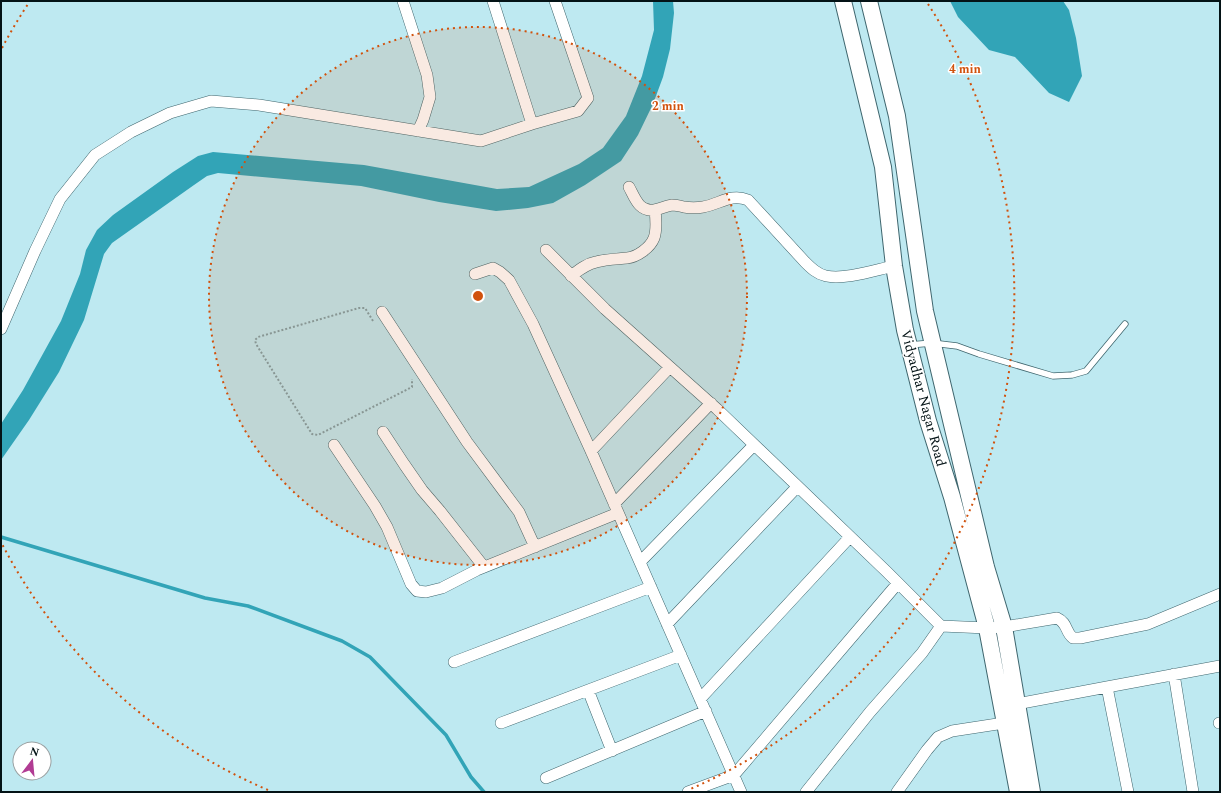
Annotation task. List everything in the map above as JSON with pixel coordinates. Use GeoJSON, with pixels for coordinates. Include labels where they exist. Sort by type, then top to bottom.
{"type":"FeatureCollection","features":[{"type":"Feature","properties":{"kind":"main road","name":"Vidyadhar Nagar Road"},"geometry":{"type":"LineString","coordinates":[[843,1],[882,167],[894,266],[905,330],[928,421],[952,497],[987,628],[1018,792]]}},
{"type":"Feature","properties":{"kind":"main road","name":"Vidyadhar Nagar Road"},"geometry":{"type":"LineString","coordinates":[[869,1],[897,116],[925,311],[986,567],[1004,627],[1032,792]]}},
{"type":"Feature","properties":{"kind":"street"},"geometry":{"type":"LineString","coordinates":[[404,1],[427,75],[430,97],[418,131]]}},
{"type":"Feature","properties":{"kind":"street"},"geometry":{"type":"LineString","coordinates":[[493,1],[532,124]]}},
{"type":"Feature","properties":{"kind":"street"},"geometry":{"type":"LineString","coordinates":[[1,329],[35,251],[60,199],[95,154],[131,132],[170,113],[211,101],[259,106],[481,141],[578,111],[588,98],[555,1]]}},
{"type":"Feature","properties":{"kind":"street"},"geometry":{"type":"LineString","coordinates":[[629,187],[640,206],[646,210],[655,210],[675,205],[695,208],[704,207],[741,197],[748,200],[815,272],[826,276],[851,275],[894,266]]}},
{"type":"Feature","properties":{"kind":"street"},"geometry":{"type":"LineString","coordinates":[[571,276],[585,266],[595,262],[629,258],[642,253],[653,239],[656,223],[655,210]]}},
{"type":"Feature","properties":{"kind":"street"},"geometry":{"type":"LineString","coordinates":[[546,250],[605,309],[711,404],[941,626],[987,628],[1004,627],[1057,618],[1065,624],[1069,636],[1073,638],[1080,638],[1148,624],[1220,594]]}},
{"type":"Feature","properties":{"kind":"street"},"geometry":{"type":"LineString","coordinates":[[475,274],[492,268],[500,272],[508,280],[533,324],[591,451],[741,792]]}},
{"type":"Feature","properties":{"kind":"street"},"geometry":{"type":"LineString","coordinates":[[382,312],[467,442],[519,512],[535,547]]}},
{"type":"Feature","properties":{"kind":"street"},"geometry":{"type":"LineString","coordinates":[[591,451],[670,368]]}},
{"type":"Feature","properties":{"kind":"street"},"geometry":{"type":"LineString","coordinates":[[334,445],[387,527],[411,584],[417,591],[426,592],[442,588],[484,567],[535,547],[616,509],[711,404]]}},
{"type":"Feature","properties":{"kind":"street"},"geometry":{"type":"LineString","coordinates":[[383,432],[422,490],[484,567]]}},
{"type":"Feature","properties":{"kind":"street"},"geometry":{"type":"LineString","coordinates":[[640,562],[754,445]]}},
{"type":"Feature","properties":{"kind":"street"},"geometry":{"type":"LineString","coordinates":[[667,624],[797,487]]}},
{"type":"Feature","properties":{"kind":"street"},"geometry":{"type":"LineString","coordinates":[[700,698],[850,537]]}},
{"type":"Feature","properties":{"kind":"street"},"geometry":{"type":"LineString","coordinates":[[688,792],[734,775],[898,583]]}},
{"type":"Feature","properties":{"kind":"street"},"geometry":{"type":"LineString","coordinates":[[454,662],[651,587]]}},
{"type":"Feature","properties":{"kind":"street"},"geometry":{"type":"LineString","coordinates":[[806,792],[870,712],[922,653],[941,626]]}},
{"type":"Feature","properties":{"kind":"street"},"geometry":{"type":"LineString","coordinates":[[501,723],[681,655]]}},
{"type":"Feature","properties":{"kind":"street"},"geometry":{"type":"LineString","coordinates":[[1001,706],[1220,666]]}},
{"type":"Feature","properties":{"kind":"street"},"geometry":{"type":"LineString","coordinates":[[1174,674],[1193,792]]}},
{"type":"Feature","properties":{"kind":"street"},"geometry":{"type":"LineString","coordinates":[[1107,687],[1128,792]]}},
{"type":"Feature","properties":{"kind":"street"},"geometry":{"type":"LineString","coordinates":[[588,690],[612,751]]}},
{"type":"Feature","properties":{"kind":"street"},"geometry":{"type":"LineString","coordinates":[[546,778],[706,711]]}},
{"type":"Feature","properties":{"kind":"street"},"geometry":{"type":"LineString","coordinates":[[897,792],[927,750],[938,738],[952,731],[1004,723]]}},
{"type":"Feature","properties":{"kind":"lane"},"geometry":{"type":"LineString","coordinates":[[909,345],[932,343],[958,346],[979,354],[1053,376],[1072,375],[1086,371],[1125,324]]}},
{"type":"Feature","properties":{"kind":"path"},"geometry":{"type":"LineString","coordinates":[[376,325],[365,308],[358,308],[258,337],[255,340],[256,344],[314,435],[318,435],[412,387],[412,378]]}},
{"type":"Feature","properties":{"kind":"water"},"geometry":{"type":"Polygon","coordinates":[[[653,1],[673,1],[674,13],[670,49],[663,77],[653,104],[638,135],[621,161],[585,185],[553,203],[528,208],[496,211],[439,202],[361,186],[218,173],[207,176],[194,185],[112,243],[104,254],[84,320],[59,372],[29,420],[1,460],[1,424],[23,390],[61,321],[80,274],[86,250],[97,230],[113,215],[173,172],[198,156],[213,152],[364,165],[497,189],[529,187],[579,164],[603,148],[626,116],[642,76],[654,30],[653,1]]]}},
{"type":"Feature","properties":{"kind":"water"},"geometry":{"type":"Polygon","coordinates":[[[950,1],[1063,1],[1069,10],[1076,38],[1082,76],[1069,102],[1049,93],[1015,57],[989,50],[958,17],[950,1]]]}},
{"type":"Feature","properties":{"kind":"waterway"},"geometry":{"type":"LineString","coordinates":[[1,537],[205,598],[248,606],[342,641],[370,657],[446,735],[471,777],[484,792]]}}]}
